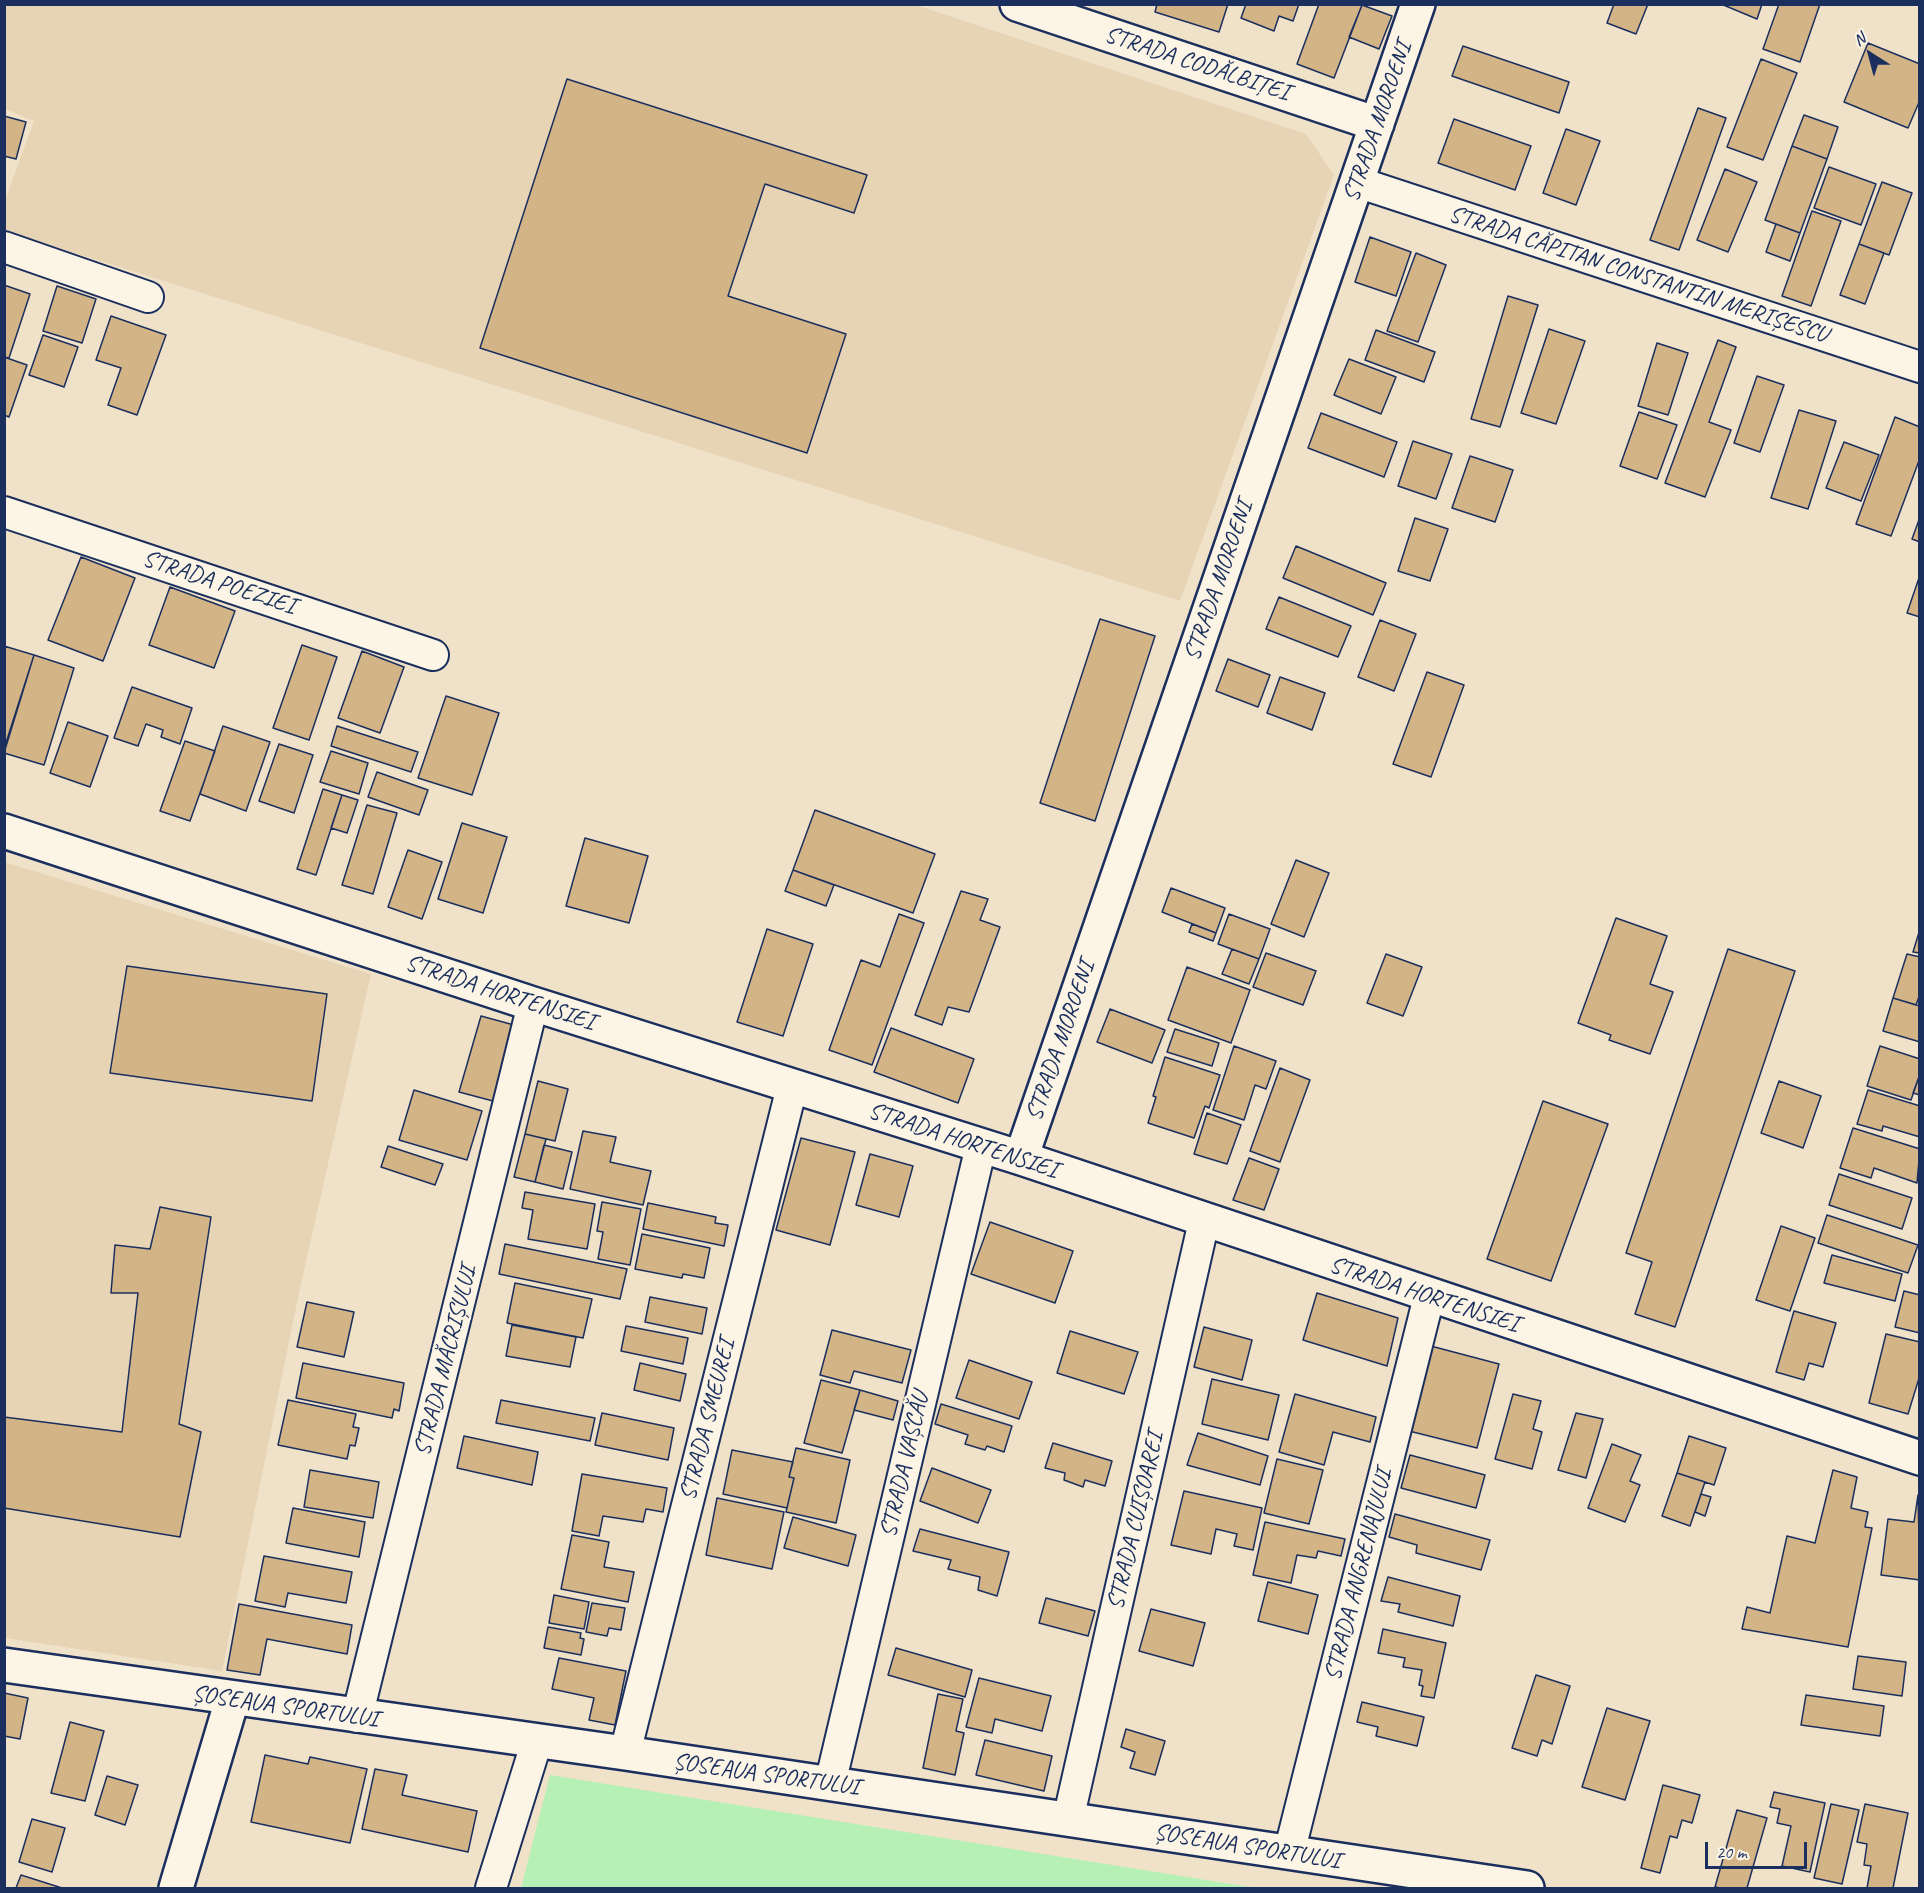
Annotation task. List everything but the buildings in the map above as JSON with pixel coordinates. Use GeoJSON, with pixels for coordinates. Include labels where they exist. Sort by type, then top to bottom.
{"type":"FeatureCollection","features":[{"type":"Feature","properties":{"kind":"street","name":"STRADA CODĂLBIȚEI"},"geometry":{"type":"LineString","coordinates":[[1017,4],[1068,13],[1377,124]]}},
{"type":"Feature","properties":{"kind":"street","name":"STRADA MOROENI"},"geometry":{"type":"LineString","coordinates":[[1021,1158],[1418,4]]}},
{"type":"Feature","properties":{"kind":"street","name":"STRADA CĂPITAN CONSTANTIN MERIȘESCU"},"geometry":{"type":"LineString","coordinates":[[1357,182],[1920,368]]}},
{"type":"Feature","properties":{"kind":"street"},"geometry":{"type":"LineString","coordinates":[[4,247],[148,297]]}},
{"type":"Feature","properties":{"kind":"street","name":"STRADA POEZIEI"},"geometry":{"type":"LineString","coordinates":[[4,512],[434,655]]}},
{"type":"Feature","properties":{"kind":"street","name":"STRADA HORTENSIEI"},"geometry":{"type":"LineString","coordinates":[[4,831],[533,1004],[1021,1158],[1429,1297],[1920,1458]]}},
{"type":"Feature","properties":{"kind":"street","name":"STRADA MĂCRIȘULUI"},"geometry":{"type":"LineString","coordinates":[[357,1718],[533,1004]]}},
{"type":"Feature","properties":{"kind":"street","name":"STRADA SMEUREI"},"geometry":{"type":"LineString","coordinates":[[625,1754],[792,1087]]}},
{"type":"Feature","properties":{"kind":"street","name":"STRADA VAȘCĂU"},"geometry":{"type":"LineString","coordinates":[[830,1784],[981,1146]]}},
{"type":"Feature","properties":{"kind":"street","name":"STRADA CUIȘOAREI"},"geometry":{"type":"LineString","coordinates":[[1068,1820],[1204,1221]]}},
{"type":"Feature","properties":{"kind":"street","name":"STRADA ANGRENAJULUI"},"geometry":{"type":"LineString","coordinates":[[1289,1853],[1429,1297]]}},
{"type":"Feature","properties":{"kind":"street","name":"ȘOSEAUA SPORTULUI"},"geometry":{"type":"LineString","coordinates":[[4,1665],[357,1718],[537,1741],[1527,1888]]}},
{"type":"Feature","properties":{"kind":"street"},"geometry":{"type":"LineString","coordinates":[[176,1888],[232,1700]]}},
{"type":"Feature","properties":{"kind":"street"},"geometry":{"type":"LineString","coordinates":[[492,1888],[537,1741]]}},
{"type":"Feature","properties":{"kind":"shaded area"},"geometry":{"type":"Polygon","coordinates":[[[5,4],[916,5],[1306,134],[1334,175],[1180,601],[5,231],[4,203],[34,121],[5,109],[5,4]]]}},
{"type":"Feature","properties":{"kind":"shaded area"},"geometry":{"type":"Polygon","coordinates":[[[4,862],[371,974],[300,1288],[222,1671],[5,1638],[4,862]]]}},
{"type":"Feature","properties":{"kind":"green space"},"geometry":{"type":"Polygon","coordinates":[[[550,1775],[1256,1888],[521,1888],[550,1775]]]}}]}
